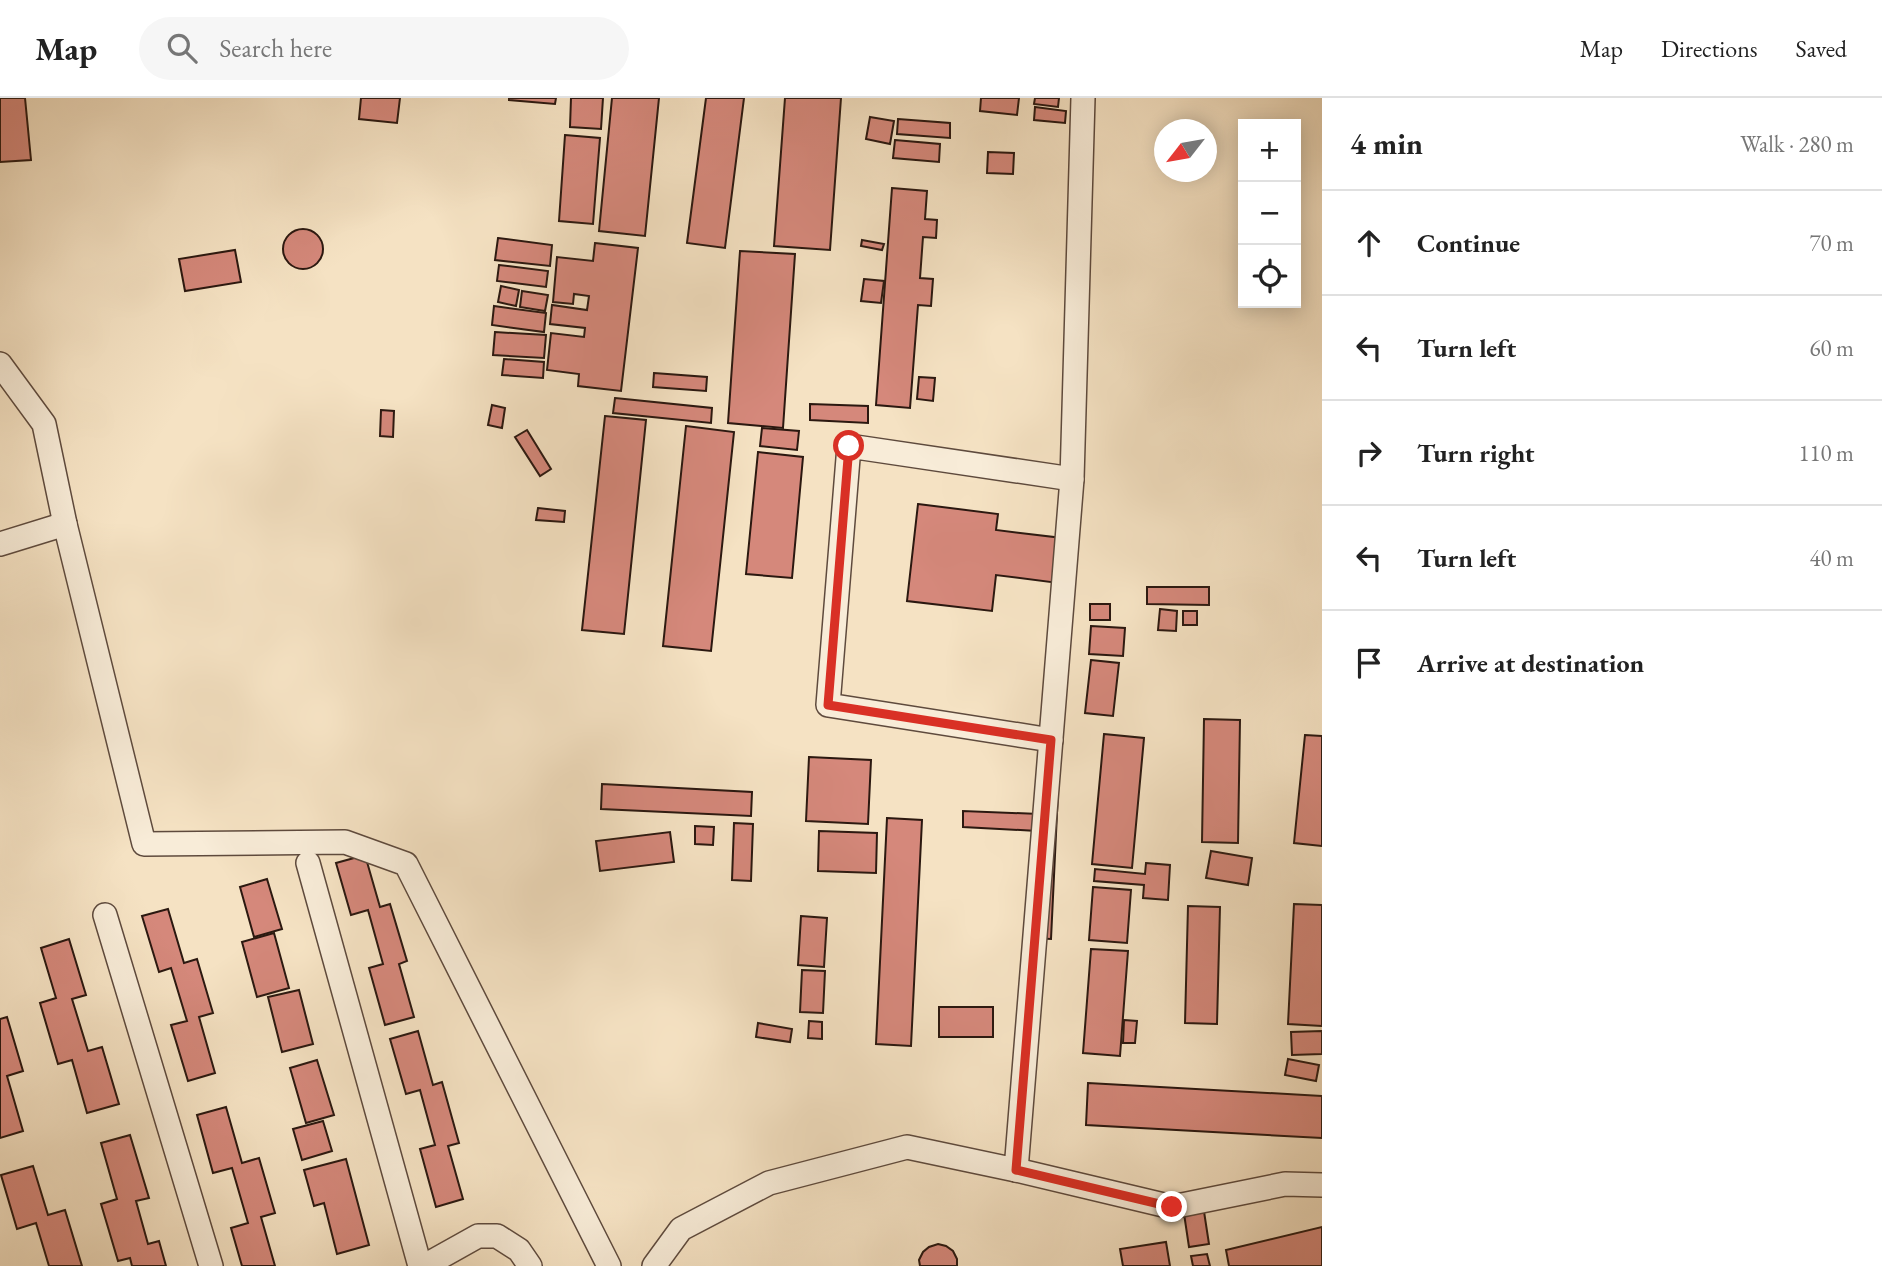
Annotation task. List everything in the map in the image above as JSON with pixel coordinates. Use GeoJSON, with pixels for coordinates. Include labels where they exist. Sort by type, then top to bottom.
{"type":"FeatureCollection","features":[{"type":"Feature","properties":{"kind":"street"},"geometry":{"type":"LineString","coordinates":[[1016,1170],[1072,479],[1083,98]]}},
{"type":"Feature","properties":{"kind":"street"},"geometry":{"type":"LineString","coordinates":[[0,364],[44,424],[65,524],[144,844],[345,842],[405,864],[609,1266]]}},
{"type":"Feature","properties":{"kind":"street"},"geometry":{"type":"LineString","coordinates":[[1051,740],[828,705],[849,446],[1072,479]]}},
{"type":"Feature","properties":{"kind":"street"},"geometry":{"type":"LineString","coordinates":[[0,544],[65,524]]}},
{"type":"Feature","properties":{"kind":"street"},"geometry":{"type":"LineString","coordinates":[[308,863],[420,1266]]}},
{"type":"Feature","properties":{"kind":"street"},"geometry":{"type":"LineString","coordinates":[[105,915],[211,1266]]}},
{"type":"Feature","properties":{"kind":"street"},"geometry":{"type":"LineString","coordinates":[[654,1266],[681,1229],[769,1183],[907,1147],[1172,1207],[1285,1184],[1322,1185]]}},
{"type":"Feature","properties":{"kind":"street"},"geometry":{"type":"LineString","coordinates":[[428,1266],[478,1236],[497,1236],[519,1250],[530,1266]]}},
{"type":"Feature","properties":{"kind":"building"},"geometry":{"type":"Polygon","coordinates":[[[0,98],[25,98],[31,160],[0,162],[0,98]]]}},
{"type":"Feature","properties":{"kind":"building"},"geometry":{"type":"Polygon","coordinates":[[[361,98],[400,98],[397,123],[359,119],[361,98]]]}},
{"type":"Feature","properties":{"kind":"building"},"geometry":{"type":"Polygon","coordinates":[[[509,98],[556,98],[555,104],[509,98]]]}},
{"type":"Feature","properties":{"kind":"building"},"geometry":{"type":"Polygon","coordinates":[[[571,98],[603,98],[601,129],[570,127],[571,98]]]}},
{"type":"Feature","properties":{"kind":"building"},"geometry":{"type":"Polygon","coordinates":[[[612,98],[659,98],[645,236],[599,231],[612,98]]]}},
{"type":"Feature","properties":{"kind":"building"},"geometry":{"type":"Polygon","coordinates":[[[706,98],[744,98],[725,248],[687,243],[706,98]]]}},
{"type":"Feature","properties":{"kind":"building"},"geometry":{"type":"Polygon","coordinates":[[[785,98],[841,98],[830,250],[774,246],[785,98]]]}},
{"type":"Feature","properties":{"kind":"building"},"geometry":{"type":"Polygon","coordinates":[[[981,98],[1019,98],[1017,115],[980,111],[981,98]]]}},
{"type":"Feature","properties":{"kind":"building"},"geometry":{"type":"Polygon","coordinates":[[[1035,98],[1059,98],[1058,107],[1034,104],[1035,98]]]}},
{"type":"Feature","properties":{"kind":"building"},"geometry":{"type":"Polygon","coordinates":[[[1035,107],[1066,111],[1065,123],[1034,120],[1035,107]]]}},
{"type":"Feature","properties":{"kind":"building"},"geometry":{"type":"Polygon","coordinates":[[[870,117],[894,121],[890,144],[866,139],[870,117]]]}},
{"type":"Feature","properties":{"kind":"building"},"geometry":{"type":"Polygon","coordinates":[[[898,119],[950,123],[950,138],[897,134],[898,119]]]}},
{"type":"Feature","properties":{"kind":"building"},"geometry":{"type":"Polygon","coordinates":[[[565,135],[600,138],[593,224],[559,221],[565,135]]]}},
{"type":"Feature","properties":{"kind":"building"},"geometry":{"type":"Polygon","coordinates":[[[895,140],[940,144],[939,162],[893,158],[895,140]]]}},
{"type":"Feature","properties":{"kind":"building"},"geometry":{"type":"Polygon","coordinates":[[[988,152],[1014,153],[1013,174],[987,173],[988,152]]]}},
{"type":"Feature","properties":{"kind":"building"},"geometry":{"type":"Polygon","coordinates":[[[892,188],[927,191],[925,219],[937,220],[936,238],[923,237],[920,278],[933,279],[931,306],[918,305],[910,408],[876,405],[892,188]]]}},
{"type":"Feature","properties":{"kind":"building"},"geometry":{"type":"Polygon","coordinates":[[[303,229],[317,235],[323,249],[317,263],[303,269],[289,263],[283,249],[289,235],[303,229]]]}},
{"type":"Feature","properties":{"kind":"building"},"geometry":{"type":"Polygon","coordinates":[[[498,238],[552,245],[550,266],[495,260],[498,238]]]}},
{"type":"Feature","properties":{"kind":"building"},"geometry":{"type":"Polygon","coordinates":[[[862,240],[884,244],[882,250],[861,246],[862,240]]]}},
{"type":"Feature","properties":{"kind":"building"},"geometry":{"type":"Polygon","coordinates":[[[595,243],[638,248],[621,391],[578,386],[579,374],[547,370],[551,333],[584,337],[585,328],[550,324],[552,305],[587,310],[589,296],[574,294],[573,304],[553,302],[557,257],[593,261],[595,243]]]}},
{"type":"Feature","properties":{"kind":"building"},"geometry":{"type":"Polygon","coordinates":[[[235,250],[241,282],[185,291],[179,259],[235,250]]]}},
{"type":"Feature","properties":{"kind":"building"},"geometry":{"type":"Polygon","coordinates":[[[740,251],[795,254],[783,428],[728,423],[740,251]]]}},
{"type":"Feature","properties":{"kind":"building"},"geometry":{"type":"Polygon","coordinates":[[[499,265],[548,271],[546,287],[497,281],[499,265]]]}},
{"type":"Feature","properties":{"kind":"building"},"geometry":{"type":"Polygon","coordinates":[[[864,279],[884,281],[881,303],[861,301],[864,279]]]}},
{"type":"Feature","properties":{"kind":"building"},"geometry":{"type":"Polygon","coordinates":[[[501,286],[519,290],[516,306],[498,302],[501,286]]]}},
{"type":"Feature","properties":{"kind":"building"},"geometry":{"type":"Polygon","coordinates":[[[522,291],[548,295],[545,311],[520,307],[522,291]]]}},
{"type":"Feature","properties":{"kind":"building"},"geometry":{"type":"Polygon","coordinates":[[[494,306],[546,313],[544,332],[492,325],[494,306]]]}},
{"type":"Feature","properties":{"kind":"building"},"geometry":{"type":"Polygon","coordinates":[[[495,332],[546,335],[544,358],[493,355],[495,332]]]}},
{"type":"Feature","properties":{"kind":"building"},"geometry":{"type":"Polygon","coordinates":[[[504,359],[544,362],[543,378],[502,375],[504,359]]]}},
{"type":"Feature","properties":{"kind":"building"},"geometry":{"type":"Polygon","coordinates":[[[654,373],[707,377],[706,391],[653,387],[654,373]]]}},
{"type":"Feature","properties":{"kind":"building"},"geometry":{"type":"Polygon","coordinates":[[[919,377],[935,378],[933,401],[917,399],[919,377]]]}},
{"type":"Feature","properties":{"kind":"building"},"geometry":{"type":"Polygon","coordinates":[[[615,398],[712,408],[711,423],[613,413],[615,398]]]}},
{"type":"Feature","properties":{"kind":"building"},"geometry":{"type":"Polygon","coordinates":[[[810,404],[868,406],[868,423],[810,420],[810,404]]]}},
{"type":"Feature","properties":{"kind":"building"},"geometry":{"type":"Polygon","coordinates":[[[492,405],[505,408],[502,428],[488,425],[492,405]]]}},
{"type":"Feature","properties":{"kind":"building"},"geometry":{"type":"Polygon","coordinates":[[[381,410],[394,411],[393,437],[380,436],[381,410]]]}},
{"type":"Feature","properties":{"kind":"building"},"geometry":{"type":"Polygon","coordinates":[[[605,416],[646,420],[624,634],[582,630],[605,416]]]}},
{"type":"Feature","properties":{"kind":"building"},"geometry":{"type":"Polygon","coordinates":[[[686,426],[734,432],[711,651],[663,646],[686,426]]]}},
{"type":"Feature","properties":{"kind":"building"},"geometry":{"type":"Polygon","coordinates":[[[762,428],[799,431],[797,450],[760,446],[762,428]]]}},
{"type":"Feature","properties":{"kind":"building"},"geometry":{"type":"Polygon","coordinates":[[[527,430],[551,469],[540,476],[515,437],[527,430]]]}},
{"type":"Feature","properties":{"kind":"building"},"geometry":{"type":"Polygon","coordinates":[[[758,452],[803,457],[792,578],[746,574],[758,452]]]}},
{"type":"Feature","properties":{"kind":"building"},"geometry":{"type":"Polygon","coordinates":[[[918,504],[998,514],[996,530],[1062,538],[1058,583],[996,575],[992,611],[907,601],[918,504]]]}},
{"type":"Feature","properties":{"kind":"building"},"geometry":{"type":"Polygon","coordinates":[[[538,508],[565,511],[564,522],[536,520],[538,508]]]}},
{"type":"Feature","properties":{"kind":"building"},"geometry":{"type":"Polygon","coordinates":[[[1147,587],[1209,587],[1209,605],[1147,604],[1147,587]]]}},
{"type":"Feature","properties":{"kind":"building"},"geometry":{"type":"Polygon","coordinates":[[[1090,604],[1110,604],[1110,620],[1090,620],[1090,604]]]}},
{"type":"Feature","properties":{"kind":"building"},"geometry":{"type":"Polygon","coordinates":[[[1160,609],[1177,611],[1176,631],[1158,630],[1160,609]]]}},
{"type":"Feature","properties":{"kind":"building"},"geometry":{"type":"Polygon","coordinates":[[[1183,611],[1197,611],[1197,625],[1183,625],[1183,611]]]}},
{"type":"Feature","properties":{"kind":"building"},"geometry":{"type":"Polygon","coordinates":[[[1091,626],[1125,628],[1123,656],[1089,654],[1091,626]]]}},
{"type":"Feature","properties":{"kind":"building"},"geometry":{"type":"Polygon","coordinates":[[[1091,660],[1119,663],[1113,716],[1085,713],[1091,660]]]}},
{"type":"Feature","properties":{"kind":"building"},"geometry":{"type":"Polygon","coordinates":[[[1204,719],[1240,720],[1238,843],[1202,842],[1204,719]]]}},
{"type":"Feature","properties":{"kind":"building"},"geometry":{"type":"Polygon","coordinates":[[[1061,729],[1051,939],[1032,938],[1037,831],[963,827],[963,811],[1039,814],[1061,729]]]}},
{"type":"Feature","properties":{"kind":"building"},"geometry":{"type":"Polygon","coordinates":[[[1104,734],[1144,738],[1132,868],[1092,864],[1104,734]]]}},
{"type":"Feature","properties":{"kind":"building"},"geometry":{"type":"Polygon","coordinates":[[[1305,735],[1322,736],[1322,846],[1294,843],[1305,735]]]}},
{"type":"Feature","properties":{"kind":"building"},"geometry":{"type":"Polygon","coordinates":[[[809,757],[871,760],[868,824],[806,821],[809,757]]]}},
{"type":"Feature","properties":{"kind":"building"},"geometry":{"type":"Polygon","coordinates":[[[602,784],[752,792],[751,816],[601,809],[602,784]]]}},
{"type":"Feature","properties":{"kind":"building"},"geometry":{"type":"Polygon","coordinates":[[[887,818],[922,820],[911,1046],[876,1044],[887,818]]]}},
{"type":"Feature","properties":{"kind":"building"},"geometry":{"type":"Polygon","coordinates":[[[734,823],[753,824],[751,881],[732,880],[734,823]]]}},
{"type":"Feature","properties":{"kind":"building"},"geometry":{"type":"Polygon","coordinates":[[[695,826],[714,827],[713,845],[695,844],[695,826]]]}},
{"type":"Feature","properties":{"kind":"building"},"geometry":{"type":"Polygon","coordinates":[[[819,831],[877,833],[876,873],[818,871],[819,831]]]}},
{"type":"Feature","properties":{"kind":"building"},"geometry":{"type":"Polygon","coordinates":[[[670,832],[674,862],[600,871],[596,841],[670,832]]]}},
{"type":"Feature","properties":{"kind":"building"},"geometry":{"type":"Polygon","coordinates":[[[1211,851],[1252,858],[1248,885],[1206,878],[1211,851]]]}},
{"type":"Feature","properties":{"kind":"building"},"geometry":{"type":"Polygon","coordinates":[[[365,855],[380,907],[390,904],[407,961],[399,964],[414,1017],[385,1025],[369,968],[383,964],[368,910],[351,915],[336,863],[365,855]]]}},
{"type":"Feature","properties":{"kind":"building"},"geometry":{"type":"Polygon","coordinates":[[[1146,863],[1170,865],[1168,900],[1143,898],[1144,885],[1094,881],[1095,869],[1145,874],[1146,863]]]}},
{"type":"Feature","properties":{"kind":"building"},"geometry":{"type":"Polygon","coordinates":[[[267,879],[282,929],[254,937],[240,887],[267,879]]]}},
{"type":"Feature","properties":{"kind":"building"},"geometry":{"type":"Polygon","coordinates":[[[1093,887],[1131,890],[1127,943],[1089,940],[1093,887]]]}},
{"type":"Feature","properties":{"kind":"building"},"geometry":{"type":"Polygon","coordinates":[[[1294,904],[1322,905],[1322,1026],[1288,1024],[1294,904]]]}},
{"type":"Feature","properties":{"kind":"building"},"geometry":{"type":"Polygon","coordinates":[[[1188,906],[1220,907],[1217,1024],[1185,1023],[1188,906]]]}},
{"type":"Feature","properties":{"kind":"building"},"geometry":{"type":"Polygon","coordinates":[[[168,909],[184,963],[197,959],[213,1013],[199,1017],[215,1073],[188,1081],[171,1025],[187,1021],[171,968],[159,972],[142,916],[168,909]]]}},
{"type":"Feature","properties":{"kind":"building"},"geometry":{"type":"Polygon","coordinates":[[[801,916],[827,918],[824,967],[798,965],[801,916]]]}},
{"type":"Feature","properties":{"kind":"building"},"geometry":{"type":"Polygon","coordinates":[[[274,933],[289,988],[257,997],[242,942],[274,933]]]}},
{"type":"Feature","properties":{"kind":"building"},"geometry":{"type":"Polygon","coordinates":[[[69,939],[86,995],[72,999],[88,1051],[102,1047],[119,1104],[87,1113],[72,1060],[58,1064],[40,1003],[56,998],[41,948],[69,939]]]}},
{"type":"Feature","properties":{"kind":"building"},"geometry":{"type":"Polygon","coordinates":[[[1091,949],[1128,951],[1120,1056],[1083,1053],[1091,949]]]}},
{"type":"Feature","properties":{"kind":"building"},"geometry":{"type":"Polygon","coordinates":[[[802,970],[825,971],[823,1013],[800,1012],[802,970]]]}},
{"type":"Feature","properties":{"kind":"building"},"geometry":{"type":"Polygon","coordinates":[[[299,990],[313,1044],[282,1052],[268,997],[299,990]]]}},
{"type":"Feature","properties":{"kind":"building"},"geometry":{"type":"Polygon","coordinates":[[[939,1007],[993,1007],[993,1037],[939,1037],[939,1007]]]}},
{"type":"Feature","properties":{"kind":"building"},"geometry":{"type":"Polygon","coordinates":[[[7,1017],[23,1071],[7,1076],[23,1131],[0,1138],[0,1019],[7,1017]]]}},
{"type":"Feature","properties":{"kind":"building"},"geometry":{"type":"Polygon","coordinates":[[[1124,1020],[1137,1021],[1135,1043],[1123,1043],[1124,1020]]]}},
{"type":"Feature","properties":{"kind":"building"},"geometry":{"type":"Polygon","coordinates":[[[809,1021],[822,1022],[822,1039],[808,1038],[809,1021]]]}},
{"type":"Feature","properties":{"kind":"building"},"geometry":{"type":"Polygon","coordinates":[[[758,1023],[792,1029],[790,1042],[756,1037],[758,1023]]]}},
{"type":"Feature","properties":{"kind":"building"},"geometry":{"type":"Polygon","coordinates":[[[418,1031],[433,1085],[442,1082],[459,1143],[448,1146],[463,1199],[436,1207],[420,1149],[435,1145],[420,1090],[406,1094],[390,1039],[418,1031]]]}},
{"type":"Feature","properties":{"kind":"building"},"geometry":{"type":"Polygon","coordinates":[[[1322,1031],[1322,1054],[1292,1055],[1291,1032],[1322,1031]]]}},
{"type":"Feature","properties":{"kind":"building"},"geometry":{"type":"Polygon","coordinates":[[[1288,1059],[1319,1065],[1316,1081],[1285,1075],[1288,1059]]]}},
{"type":"Feature","properties":{"kind":"building"},"geometry":{"type":"Polygon","coordinates":[[[317,1060],[334,1115],[306,1123],[290,1068],[317,1060]]]}},
{"type":"Feature","properties":{"kind":"building"},"geometry":{"type":"Polygon","coordinates":[[[1088,1083],[1322,1096],[1322,1138],[1086,1125],[1088,1083]]]}},
{"type":"Feature","properties":{"kind":"building"},"geometry":{"type":"Polygon","coordinates":[[[226,1107],[242,1163],[259,1158],[275,1213],[261,1217],[275,1266],[242,1266],[231,1228],[248,1223],[232,1168],[213,1173],[197,1115],[226,1107]]]}},
{"type":"Feature","properties":{"kind":"building"},"geometry":{"type":"Polygon","coordinates":[[[323,1121],[332,1151],[302,1160],[293,1129],[323,1121]]]}},
{"type":"Feature","properties":{"kind":"building"},"geometry":{"type":"Polygon","coordinates":[[[130,1135],[149,1198],[136,1201],[148,1244],[159,1241],[166,1266],[132,1266],[130,1258],[118,1261],[101,1204],[117,1199],[101,1143],[130,1135]]]}},
{"type":"Feature","properties":{"kind":"building"},"geometry":{"type":"Polygon","coordinates":[[[346,1159],[369,1245],[337,1254],[324,1203],[314,1206],[304,1170],[346,1159]]]}},
{"type":"Feature","properties":{"kind":"building"},"geometry":{"type":"Polygon","coordinates":[[[33,1166],[48,1215],[65,1210],[82,1266],[49,1266],[36,1223],[17,1229],[1,1175],[33,1166]]]}},
{"type":"Feature","properties":{"kind":"building"},"geometry":{"type":"Polygon","coordinates":[[[1203,1205],[1209,1244],[1189,1247],[1183,1207],[1203,1205]]]}},
{"type":"Feature","properties":{"kind":"building"},"geometry":{"type":"Polygon","coordinates":[[[1322,1227],[1322,1266],[1229,1266],[1226,1250],[1322,1227]]]}},
{"type":"Feature","properties":{"kind":"building"},"geometry":{"type":"Polygon","coordinates":[[[1166,1242],[1170,1266],[1123,1266],[1120,1249],[1166,1242]]]}},
{"type":"Feature","properties":{"kind":"building"},"geometry":{"type":"Polygon","coordinates":[[[938,1244],[953,1251],[957,1266],[920,1266],[919,1260],[923,1252],[938,1244]]]}},
{"type":"Feature","properties":{"kind":"building"},"geometry":{"type":"Polygon","coordinates":[[[1207,1254],[1210,1266],[1193,1266],[1191,1256],[1207,1254]]]}},
{"type":"Feature","properties":{"kind":"route"},"geometry":{"type":"LineString","coordinates":[[849,446],[828,705],[1051,740],[1016,1170],[1172,1207]]}}]}
